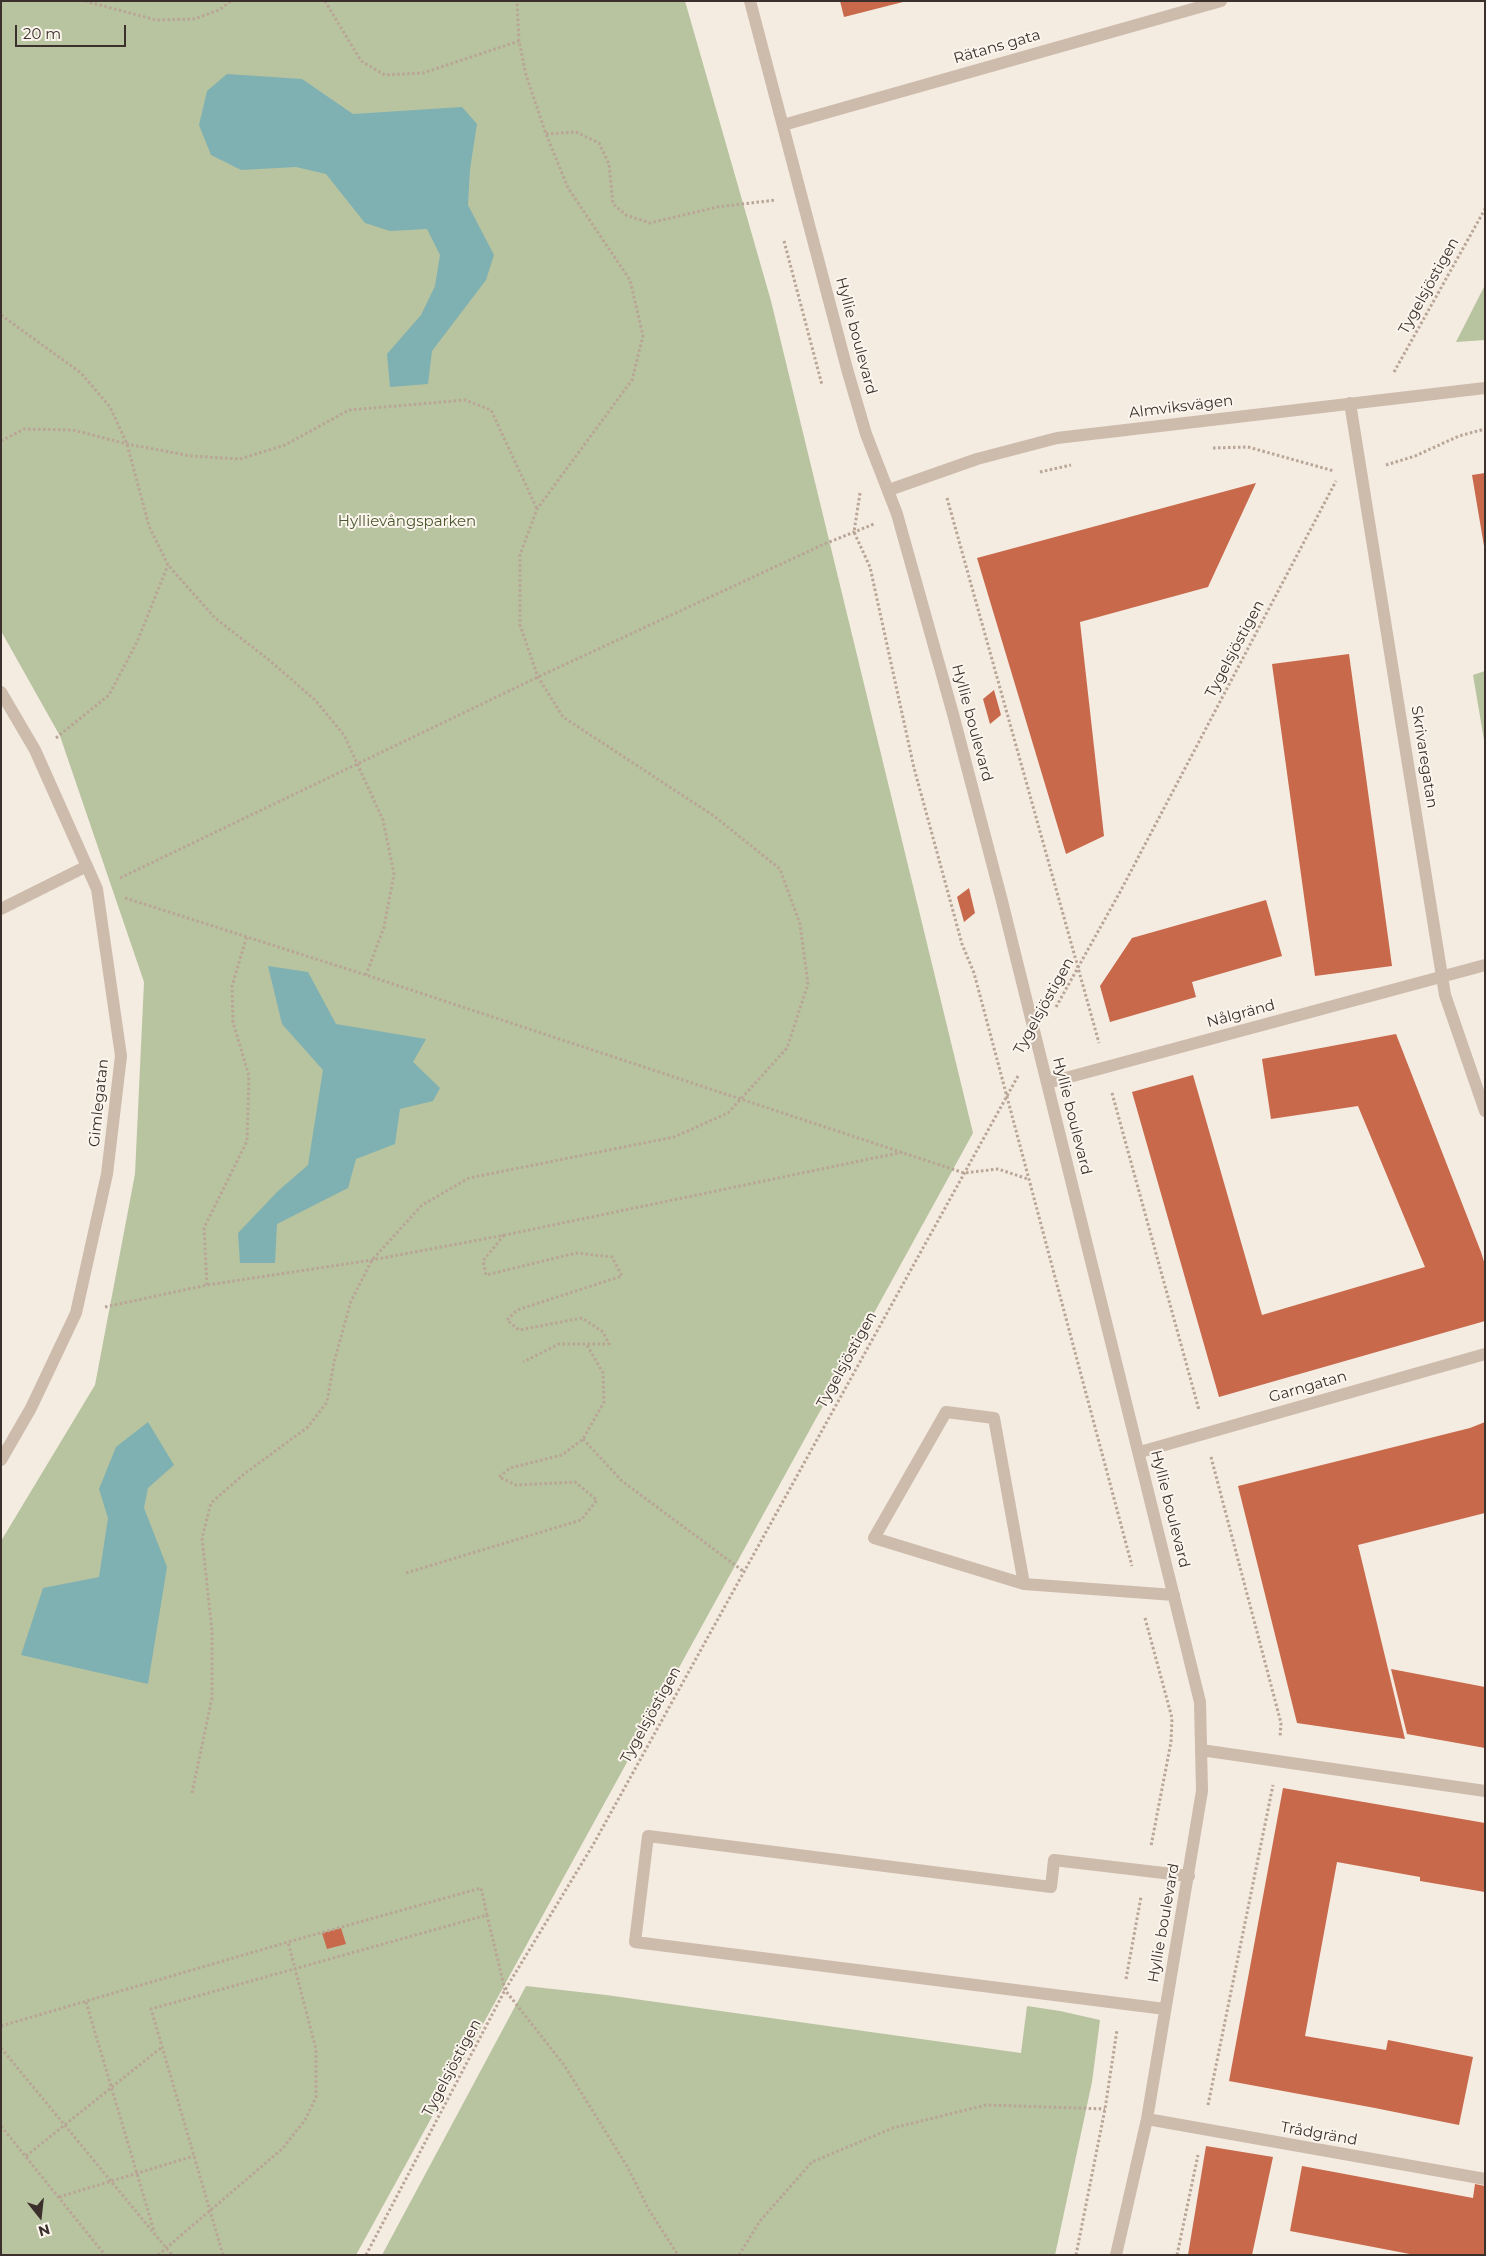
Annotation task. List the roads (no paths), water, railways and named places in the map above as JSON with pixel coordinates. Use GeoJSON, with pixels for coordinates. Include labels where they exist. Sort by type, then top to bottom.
{"type":"FeatureCollection","features":[{"type":"Feature","properties":{"kind":"street","name":"Hyllie boulevard"},"geometry":{"type":"LineString","coordinates":[[750,1],[866,434],[897,514],[953,714],[1140,1452],[1200,1702],[1202,1791],[1147,2119],[1116,2255]]}},
{"type":"Feature","properties":{"kind":"street","name":"Rätans gata"},"geometry":{"type":"LineString","coordinates":[[783,125],[1221,1]]}},
{"type":"Feature","properties":{"kind":"street","name":"Almviksvägen"},"geometry":{"type":"LineString","coordinates":[[889,490],[978,458],[1057,438],[1485,388]]}},
{"type":"Feature","properties":{"kind":"street","name":"Skrivaregatan"},"geometry":{"type":"LineString","coordinates":[[1350,403],[1445,995],[1485,1110]]}},
{"type":"Feature","properties":{"kind":"street","name":"Gimlegatan"},"geometry":{"type":"LineString","coordinates":[[1,692],[35,750],[97,889],[121,1056],[107,1174],[76,1313],[31,1408],[1,1460]]}},
{"type":"Feature","properties":{"kind":"street"},"geometry":{"type":"LineString","coordinates":[[1,909],[87,866]]}},
{"type":"Feature","properties":{"kind":"street","name":"Nålgränd"},"geometry":{"type":"LineString","coordinates":[[1047,1083],[1485,965]]}},
{"type":"Feature","properties":{"kind":"street","name":"Garngatan"},"geometry":{"type":"LineString","coordinates":[[1140,1452],[1485,1354]]}},
{"type":"Feature","properties":{"kind":"street"},"geometry":{"type":"LineString","coordinates":[[1024,1584],[994,1418],[946,1412],[874,1538],[1024,1584],[1174,1595]]}},
{"type":"Feature","properties":{"kind":"street"},"geometry":{"type":"LineString","coordinates":[[1201,1750],[1485,1791]]}},
{"type":"Feature","properties":{"kind":"street"},"geometry":{"type":"LineString","coordinates":[[1165,2009],[635,1942],[648,1836],[1051,1887],[1054,1860],[1189,1876]]}},
{"type":"Feature","properties":{"kind":"street","name":"Trådgränd"},"geometry":{"type":"LineString","coordinates":[[1147,2119],[1485,2179]]}},
{"type":"Feature","properties":{"kind":"water"},"geometry":{"type":"Polygon","coordinates":[[[227,74],[302,79],[353,114],[462,107],[477,124],[470,169],[468,205],[494,255],[486,280],[432,351],[428,384],[390,387],[387,354],[421,315],[435,286],[440,255],[427,229],[390,231],[365,223],[326,174],[296,167],[241,170],[211,155],[199,125],[207,91],[227,74]]]}},
{"type":"Feature","properties":{"kind":"water"},"geometry":{"type":"Polygon","coordinates":[[[268,966],[308,972],[336,1024],[426,1039],[413,1062],[440,1088],[433,1101],[400,1109],[395,1144],[356,1159],[348,1188],[277,1224],[275,1263],[240,1263],[238,1233],[278,1191],[308,1165],[323,1070],[282,1024],[268,966]]]}},
{"type":"Feature","properties":{"kind":"water"},"geometry":{"type":"Polygon","coordinates":[[[148,1422],[174,1465],[148,1488],[144,1508],[167,1567],[148,1684],[21,1655],[43,1588],[99,1577],[108,1518],[99,1489],[116,1447],[148,1422]]]}},
{"type":"Feature","properties":{"kind":"park label","name":"Hyllievångsparken"},"geometry":{"type":"Point","coordinates":[407,522]}}]}
